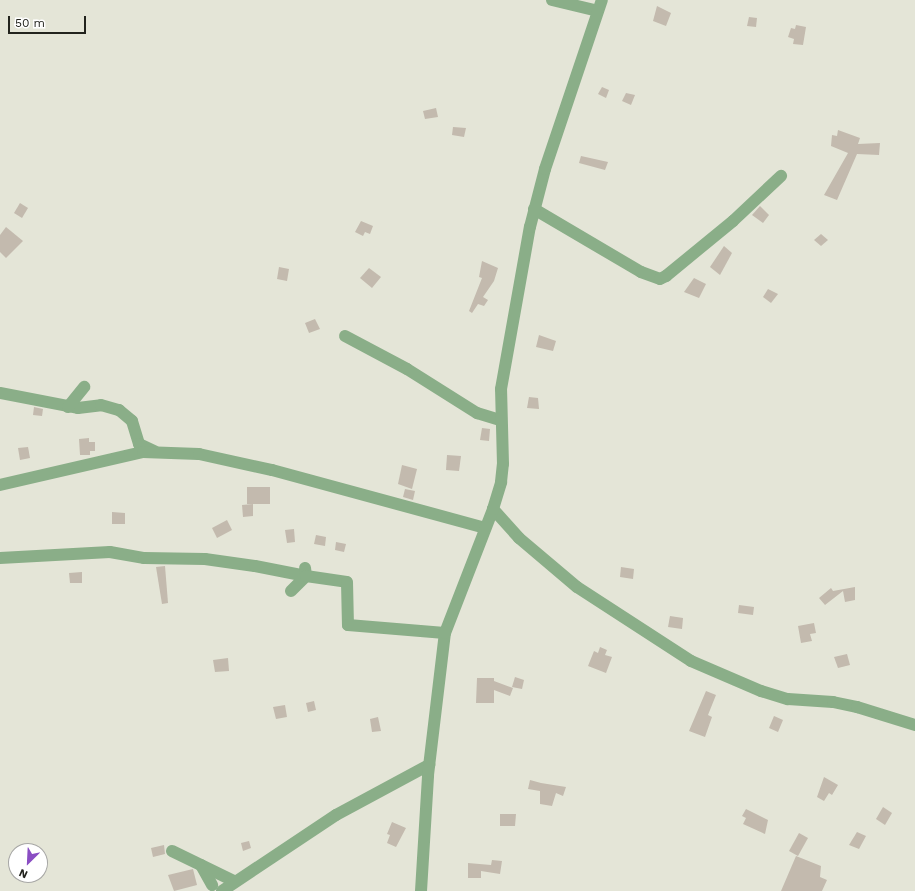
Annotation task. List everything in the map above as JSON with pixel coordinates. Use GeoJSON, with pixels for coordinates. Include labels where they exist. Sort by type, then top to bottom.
{"type":"FeatureCollection","features":[{"type":"Feature","properties":{"kind":"street"},"geometry":{"type":"LineString","coordinates":[[421,891],[429,765],[445,633],[493,509],[503,464],[500,420],[500,389],[534,210],[600,6],[552,0]]}},
{"type":"Feature","properties":{"kind":"street"},"geometry":{"type":"LineString","coordinates":[[534,210],[641,272],[660,279],[666,276],[733,221],[781,176]]}},
{"type":"Feature","properties":{"kind":"street"},"geometry":{"type":"LineString","coordinates":[[345,336],[407,369],[477,413],[500,420]]}},
{"type":"Feature","properties":{"kind":"street"},"geometry":{"type":"LineString","coordinates":[[68,407],[84,387]]}},
{"type":"Feature","properties":{"kind":"street"},"geometry":{"type":"LineString","coordinates":[[0,393],[68,407],[78,408],[101,405],[119,410],[132,421],[139,444],[159,453]]}},
{"type":"Feature","properties":{"kind":"street"},"geometry":{"type":"LineString","coordinates":[[0,486],[143,452],[199,454],[272,470],[485,528]]}},
{"type":"Feature","properties":{"kind":"street"},"geometry":{"type":"LineString","coordinates":[[493,509],[519,538],[577,587],[691,661],[761,690],[788,698],[833,702],[857,707],[915,726]]}},
{"type":"Feature","properties":{"kind":"street"},"geometry":{"type":"LineString","coordinates":[[0,558],[110,552],[144,558],[205,559],[306,572],[347,582],[348,625],[445,633]]}},
{"type":"Feature","properties":{"kind":"street"},"geometry":{"type":"LineString","coordinates":[[291,591],[306,572]]}},
{"type":"Feature","properties":{"kind":"street"},"geometry":{"type":"LineString","coordinates":[[201,865],[217,888],[234,881],[336,815],[429,765]]}},
{"type":"Feature","properties":{"kind":"street"},"geometry":{"type":"LineString","coordinates":[[172,851],[234,881]]}},
{"type":"Feature","properties":{"kind":"building"},"geometry":{"type":"Polygon","coordinates":[[[657,6],[671,13],[666,26],[653,21],[657,6]]]}},
{"type":"Feature","properties":{"kind":"building"},"geometry":{"type":"Polygon","coordinates":[[[749,17],[757,18],[756,27],[747,26],[749,17]]]}},
{"type":"Feature","properties":{"kind":"building"},"geometry":{"type":"Polygon","coordinates":[[[796,25],[806,27],[803,45],[793,44],[794,39],[788,37],[791,28],[795,29],[796,25]]]}},
{"type":"Feature","properties":{"kind":"building"},"geometry":{"type":"Polygon","coordinates":[[[602,87],[609,90],[606,98],[598,94],[602,87]]]}},
{"type":"Feature","properties":{"kind":"building"},"geometry":{"type":"Polygon","coordinates":[[[626,93],[635,95],[631,105],[622,101],[626,93]]]}},
{"type":"Feature","properties":{"kind":"building"},"geometry":{"type":"Polygon","coordinates":[[[436,108],[438,117],[425,119],[423,111],[436,108]]]}},
{"type":"Feature","properties":{"kind":"building"},"geometry":{"type":"Polygon","coordinates":[[[453,127],[466,128],[464,137],[452,135],[453,127]]]}},
{"type":"Feature","properties":{"kind":"building"},"geometry":{"type":"Polygon","coordinates":[[[838,130],[860,138],[858,144],[880,143],[879,155],[857,154],[837,200],[824,195],[848,153],[831,146],[832,135],[837,136],[838,130]]]}},
{"type":"Feature","properties":{"kind":"building"},"geometry":{"type":"Polygon","coordinates":[[[581,156],[608,162],[605,170],[579,163],[581,156]]]}},
{"type":"Feature","properties":{"kind":"building"},"geometry":{"type":"Polygon","coordinates":[[[20,203],[28,208],[22,218],[14,213],[20,203]]]}},
{"type":"Feature","properties":{"kind":"building"},"geometry":{"type":"Polygon","coordinates":[[[760,206],[769,215],[763,223],[752,215],[760,206]]]}},
{"type":"Feature","properties":{"kind":"building"},"geometry":{"type":"Polygon","coordinates":[[[361,221],[373,226],[370,234],[365,232],[363,236],[355,232],[361,221]]]}},
{"type":"Feature","properties":{"kind":"building"},"geometry":{"type":"Polygon","coordinates":[[[6,227],[23,241],[6,258],[0,252],[0,235],[6,227]]]}},
{"type":"Feature","properties":{"kind":"building"},"geometry":{"type":"Polygon","coordinates":[[[821,234],[828,240],[821,246],[814,240],[821,234]]]}},
{"type":"Feature","properties":{"kind":"building"},"geometry":{"type":"Polygon","coordinates":[[[724,246],[732,253],[720,275],[710,267],[724,246]]]}},
{"type":"Feature","properties":{"kind":"building"},"geometry":{"type":"Polygon","coordinates":[[[482,261],[498,268],[494,281],[483,297],[488,300],[484,306],[478,304],[472,313],[469,311],[482,278],[479,277],[482,261]]]}},
{"type":"Feature","properties":{"kind":"building"},"geometry":{"type":"Polygon","coordinates":[[[279,267],[289,269],[287,281],[277,279],[279,267]]]}},
{"type":"Feature","properties":{"kind":"building"},"geometry":{"type":"Polygon","coordinates":[[[369,268],[381,277],[372,288],[360,278],[369,268]]]}},
{"type":"Feature","properties":{"kind":"building"},"geometry":{"type":"Polygon","coordinates":[[[694,278],[706,284],[699,298],[684,292],[694,278]]]}},
{"type":"Feature","properties":{"kind":"building"},"geometry":{"type":"Polygon","coordinates":[[[768,289],[778,294],[771,303],[763,297],[768,289]]]}},
{"type":"Feature","properties":{"kind":"building"},"geometry":{"type":"Polygon","coordinates":[[[315,319],[320,329],[309,333],[305,323],[315,319]]]}},
{"type":"Feature","properties":{"kind":"building"},"geometry":{"type":"Polygon","coordinates":[[[539,335],[556,341],[553,351],[536,347],[539,335]]]}},
{"type":"Feature","properties":{"kind":"building"},"geometry":{"type":"Polygon","coordinates":[[[529,397],[538,398],[539,409],[527,408],[529,397]]]}},
{"type":"Feature","properties":{"kind":"building"},"geometry":{"type":"Polygon","coordinates":[[[34,407],[43,409],[42,416],[33,415],[34,407]]]}},
{"type":"Feature","properties":{"kind":"building"},"geometry":{"type":"Polygon","coordinates":[[[482,428],[490,429],[489,441],[480,440],[482,428]]]}},
{"type":"Feature","properties":{"kind":"building"},"geometry":{"type":"Polygon","coordinates":[[[89,438],[89,442],[95,442],[95,451],[90,451],[90,455],[80,455],[79,439],[89,438]]]}},
{"type":"Feature","properties":{"kind":"building"},"geometry":{"type":"Polygon","coordinates":[[[28,447],[30,458],[20,460],[18,448],[28,447]]]}},
{"type":"Feature","properties":{"kind":"building"},"geometry":{"type":"Polygon","coordinates":[[[447,455],[461,456],[459,471],[446,470],[447,455]]]}},
{"type":"Feature","properties":{"kind":"building"},"geometry":{"type":"Polygon","coordinates":[[[402,465],[417,469],[412,489],[398,484],[402,465]]]}},
{"type":"Feature","properties":{"kind":"building"},"geometry":{"type":"Polygon","coordinates":[[[247,487],[270,487],[270,504],[247,504],[247,487]]]}},
{"type":"Feature","properties":{"kind":"building"},"geometry":{"type":"Polygon","coordinates":[[[405,489],[415,491],[413,500],[403,497],[405,489]]]}},
{"type":"Feature","properties":{"kind":"building"},"geometry":{"type":"Polygon","coordinates":[[[253,504],[253,516],[243,517],[242,505],[253,504]]]}},
{"type":"Feature","properties":{"kind":"building"},"geometry":{"type":"Polygon","coordinates":[[[112,512],[125,513],[125,524],[112,524],[112,512]]]}},
{"type":"Feature","properties":{"kind":"building"},"geometry":{"type":"Polygon","coordinates":[[[227,520],[232,530],[217,538],[212,528],[227,520]]]}},
{"type":"Feature","properties":{"kind":"building"},"geometry":{"type":"Polygon","coordinates":[[[294,529],[295,542],[287,543],[285,530],[294,529]]]}},
{"type":"Feature","properties":{"kind":"building"},"geometry":{"type":"Polygon","coordinates":[[[316,535],[326,537],[325,546],[314,544],[316,535]]]}},
{"type":"Feature","properties":{"kind":"building"},"geometry":{"type":"Polygon","coordinates":[[[336,542],[346,544],[344,552],[335,550],[336,542]]]}},
{"type":"Feature","properties":{"kind":"building"},"geometry":{"type":"Polygon","coordinates":[[[165,566],[168,603],[162,604],[156,567],[165,566]]]}},
{"type":"Feature","properties":{"kind":"building"},"geometry":{"type":"Polygon","coordinates":[[[621,567],[634,569],[633,579],[620,577],[621,567]]]}},
{"type":"Feature","properties":{"kind":"building"},"geometry":{"type":"Polygon","coordinates":[[[82,572],[82,583],[70,583],[69,573],[82,572]]]}},
{"type":"Feature","properties":{"kind":"building"},"geometry":{"type":"Polygon","coordinates":[[[855,587],[855,600],[845,602],[843,591],[825,605],[819,598],[831,588],[833,591],[855,587]]]}},
{"type":"Feature","properties":{"kind":"building"},"geometry":{"type":"Polygon","coordinates":[[[739,605],[754,607],[753,615],[738,613],[739,605]]]}},
{"type":"Feature","properties":{"kind":"building"},"geometry":{"type":"Polygon","coordinates":[[[670,616],[683,618],[682,629],[668,627],[670,616]]]}},
{"type":"Feature","properties":{"kind":"building"},"geometry":{"type":"Polygon","coordinates":[[[814,623],[816,633],[810,634],[812,641],[801,643],[798,626],[814,623]]]}},
{"type":"Feature","properties":{"kind":"building"},"geometry":{"type":"Polygon","coordinates":[[[600,647],[607,650],[605,655],[612,657],[606,673],[588,666],[594,651],[598,653],[600,647]]]}},
{"type":"Feature","properties":{"kind":"building"},"geometry":{"type":"Polygon","coordinates":[[[847,654],[850,665],[838,668],[834,657],[847,654]]]}},
{"type":"Feature","properties":{"kind":"building"},"geometry":{"type":"Polygon","coordinates":[[[228,658],[229,671],[215,672],[213,660],[228,658]]]}},
{"type":"Feature","properties":{"kind":"building"},"geometry":{"type":"Polygon","coordinates":[[[515,677],[524,680],[522,689],[512,687],[515,677]]]}},
{"type":"Feature","properties":{"kind":"building"},"geometry":{"type":"Polygon","coordinates":[[[477,678],[494,678],[494,681],[513,688],[510,696],[494,690],[494,703],[476,703],[477,678]]]}},
{"type":"Feature","properties":{"kind":"building"},"geometry":{"type":"Polygon","coordinates":[[[706,691],[716,695],[708,715],[712,717],[705,737],[689,731],[706,691]]]}},
{"type":"Feature","properties":{"kind":"building"},"geometry":{"type":"Polygon","coordinates":[[[314,701],[316,710],[308,712],[306,703],[314,701]]]}},
{"type":"Feature","properties":{"kind":"building"},"geometry":{"type":"Polygon","coordinates":[[[285,705],[287,717],[276,719],[273,707],[285,705]]]}},
{"type":"Feature","properties":{"kind":"building"},"geometry":{"type":"Polygon","coordinates":[[[774,716],[783,720],[778,732],[769,728],[774,716]]]}},
{"type":"Feature","properties":{"kind":"building"},"geometry":{"type":"Polygon","coordinates":[[[378,717],[381,731],[372,732],[370,719],[378,717]]]}},
{"type":"Feature","properties":{"kind":"building"},"geometry":{"type":"Polygon","coordinates":[[[824,777],[838,785],[832,795],[829,793],[824,801],[817,797],[824,777]]]}},
{"type":"Feature","properties":{"kind":"building"},"geometry":{"type":"Polygon","coordinates":[[[530,780],[566,787],[563,796],[556,793],[552,806],[540,804],[540,791],[528,789],[530,780]]]}},
{"type":"Feature","properties":{"kind":"building"},"geometry":{"type":"Polygon","coordinates":[[[883,807],[892,813],[885,825],[876,819],[883,807]]]}},
{"type":"Feature","properties":{"kind":"building"},"geometry":{"type":"Polygon","coordinates":[[[746,809],[768,820],[765,834],[743,824],[746,818],[742,816],[746,809]]]}},
{"type":"Feature","properties":{"kind":"building"},"geometry":{"type":"Polygon","coordinates":[[[500,814],[516,814],[515,826],[500,826],[500,814]]]}},
{"type":"Feature","properties":{"kind":"building"},"geometry":{"type":"Polygon","coordinates":[[[392,822],[406,828],[396,847],[387,843],[390,835],[387,834],[392,822]]]}},
{"type":"Feature","properties":{"kind":"building"},"geometry":{"type":"Polygon","coordinates":[[[857,832],[866,836],[859,849],[849,845],[857,832]]]}},
{"type":"Feature","properties":{"kind":"building"},"geometry":{"type":"Polygon","coordinates":[[[799,833],[808,838],[798,856],[789,851],[799,833]]]}},
{"type":"Feature","properties":{"kind":"building"},"geometry":{"type":"Polygon","coordinates":[[[249,841],[251,848],[243,851],[241,843],[249,841]]]}},
{"type":"Feature","properties":{"kind":"building"},"geometry":{"type":"Polygon","coordinates":[[[164,845],[165,854],[153,857],[151,848],[164,845]]]}},
{"type":"Feature","properties":{"kind":"building"},"geometry":{"type":"Polygon","coordinates":[[[796,856],[821,866],[820,877],[827,880],[822,891],[781,891],[796,856]]]}},
{"type":"Feature","properties":{"kind":"building"},"geometry":{"type":"Polygon","coordinates":[[[492,860],[502,861],[500,874],[481,871],[481,878],[468,878],[468,863],[491,865],[492,860]]]}},
{"type":"Feature","properties":{"kind":"building"},"geometry":{"type":"Polygon","coordinates":[[[193,869],[197,885],[174,891],[168,875],[193,869]]]}}]}
